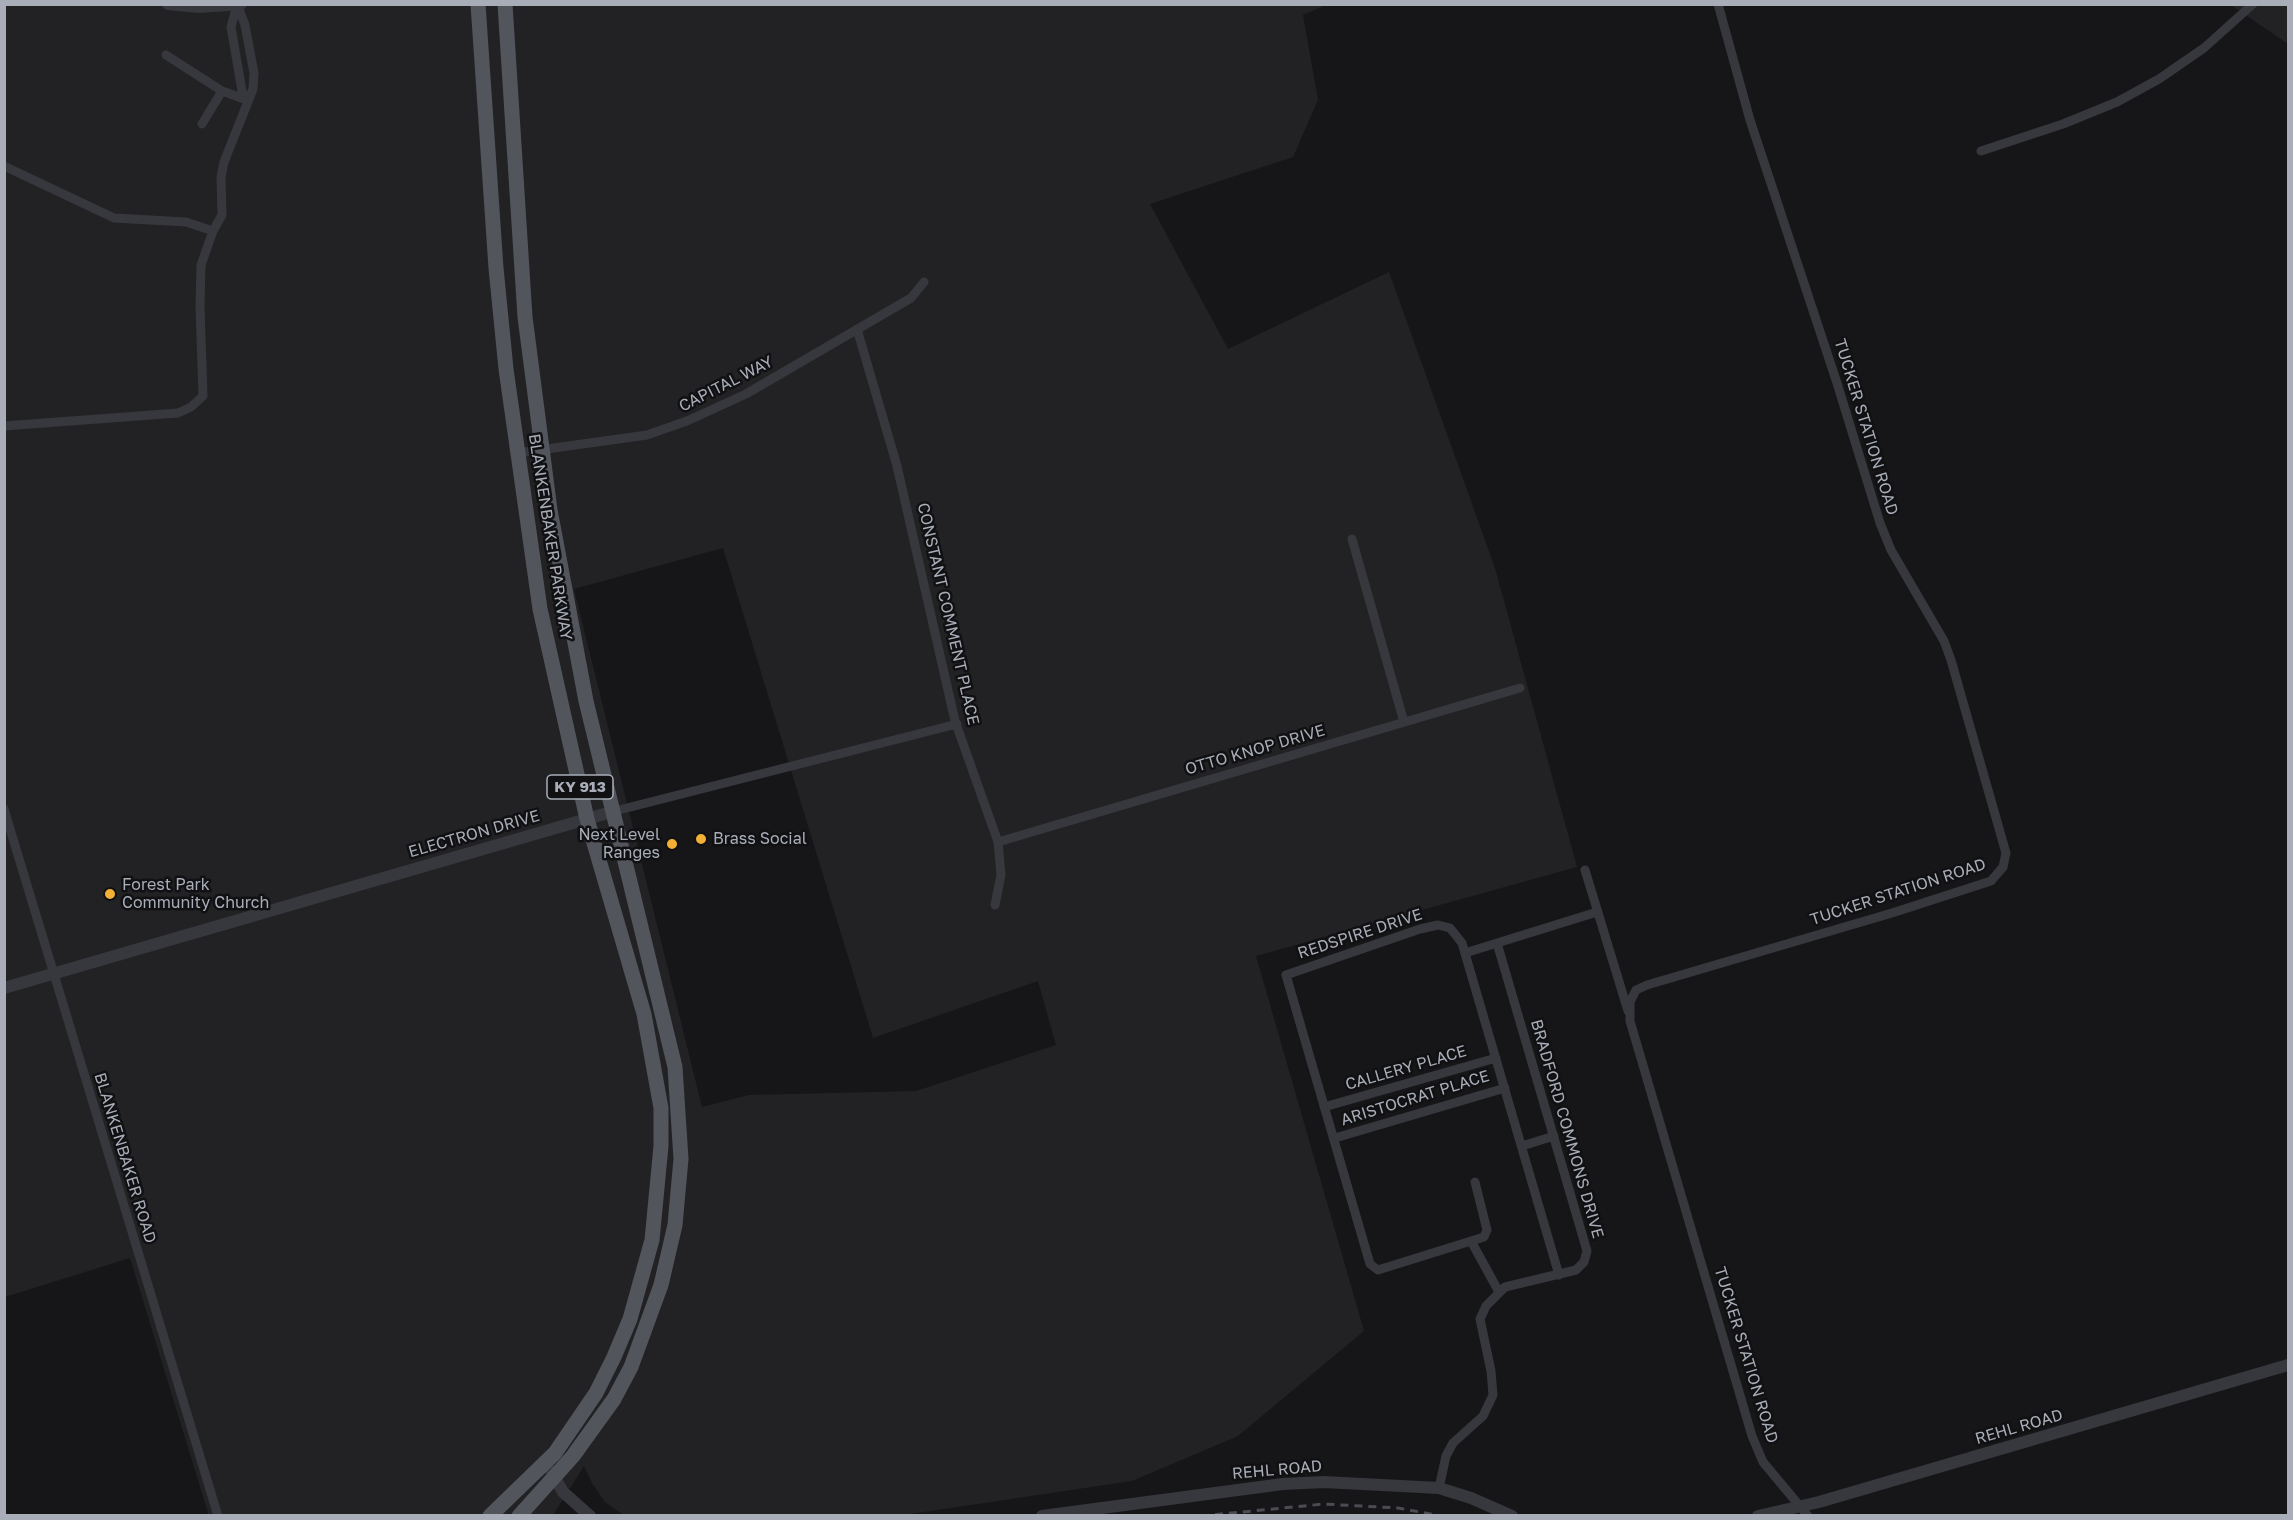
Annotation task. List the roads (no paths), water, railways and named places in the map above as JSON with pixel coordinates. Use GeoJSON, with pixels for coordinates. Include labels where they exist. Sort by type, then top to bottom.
{"type":"FeatureCollection","features":[{"type":"Feature","properties":{"kind":"main road","name":"BLANKENBAKER PARKWAY"},"geometry":{"type":"LineString","coordinates":[[478,4],[496,268],[518,453],[540,609],[587,819],[652,1047],[661,1108],[661,1146],[652,1240],[630,1319],[596,1393],[555,1453],[490,1515]]}},
{"type":"Feature","properties":{"kind":"main road","name":"BLANKENBAKER PARKWAY"},"geometry":{"type":"LineString","coordinates":[[505,4],[525,317],[542,452],[570,628],[611,812],[675,1067],[681,1159],[675,1225],[650,1320],[614,1399],[557,1477],[519,1515]]}},
{"type":"Feature","properties":{"kind":"street"},"geometry":{"type":"LineString","coordinates":[[168,4],[199,7],[239,5]]}},
{"type":"Feature","properties":{"kind":"street","name":"TUCKER STATION ROAD"},"geometry":{"type":"LineString","coordinates":[[1718,4],[1750,120],[1837,383],[1880,523],[1891,550],[1939,632],[1951,660],[2004,844],[2005,860],[1996,877],[1978,886],[1647,985],[1633,995],[1629,1015],[1752,1436],[1763,1462],[1805,1510]]}},
{"type":"Feature","properties":{"kind":"street"},"geometry":{"type":"LineString","coordinates":[[1981,151],[2063,124],[2126,97],[2204,48],[2253,4]]}},
{"type":"Feature","properties":{"kind":"street"},"geometry":{"type":"LineString","coordinates":[[4,426],[178,413],[203,396],[201,265],[213,231],[222,215],[224,162],[253,89],[254,73],[239,5]]}},
{"type":"Feature","properties":{"kind":"street"},"geometry":{"type":"LineString","coordinates":[[239,5],[231,27],[242,91],[247,100]]}},
{"type":"Feature","properties":{"kind":"street"},"geometry":{"type":"LineString","coordinates":[[166,55],[222,92],[247,100]]}},
{"type":"Feature","properties":{"kind":"street"},"geometry":{"type":"LineString","coordinates":[[202,124],[222,92]]}},
{"type":"Feature","properties":{"kind":"street"},"geometry":{"type":"LineString","coordinates":[[4,166],[114,218],[186,222],[213,231]]}},
{"type":"Feature","properties":{"kind":"street","name":"CAPITAL WAY"},"geometry":{"type":"LineString","coordinates":[[518,453],[542,452],[653,434],[687,421],[746,394],[911,298],[924,282]]}},
{"type":"Feature","properties":{"kind":"street","name":"CONSTANT COMMENT PLACE"},"geometry":{"type":"LineString","coordinates":[[857,329],[897,466],[957,724],[998,842],[1001,864],[995,905]]}},
{"type":"Feature","properties":{"kind":"street"},"geometry":{"type":"LineString","coordinates":[[1352,540],[1404,722]]}},
{"type":"Feature","properties":{"kind":"street","name":"OTTO KNOP DRIVE"},"geometry":{"type":"LineString","coordinates":[[998,842],[1520,688]]}},
{"type":"Feature","properties":{"kind":"street","name":"ELECTRON DRIVE"},"geometry":{"type":"LineString","coordinates":[[4,988],[611,812],[957,724]]}},
{"type":"Feature","properties":{"kind":"street","name":"BLANKENBAKER ROAD"},"geometry":{"type":"LineString","coordinates":[[4,809],[218,1515]]}},
{"type":"Feature","properties":{"kind":"street"},"geometry":{"type":"LineString","coordinates":[[1584,870],[1629,1015]]}},
{"type":"Feature","properties":{"kind":"street"},"geometry":{"type":"LineString","coordinates":[[1465,953],[1598,912]]}},
{"type":"Feature","properties":{"kind":"street","name":"REDSPIRE DRIVE"},"geometry":{"type":"LineString","coordinates":[[1471,1241],[1378,1270],[1370,1264],[1286,975],[1438,925],[1450,928],[1462,943],[1559,1275]]}},
{"type":"Feature","properties":{"kind":"street","name":"BRADFORD COMMONS DRIVE"},"geometry":{"type":"LineString","coordinates":[[1497,943],[1587,1251],[1584,1262],[1576,1270],[1505,1287],[1499,1292]]}},
{"type":"Feature","properties":{"kind":"street","name":"CALLERY PLACE"},"geometry":{"type":"LineString","coordinates":[[1324,1107],[1496,1058]]}},
{"type":"Feature","properties":{"kind":"street","name":"ARISTOCRAT PLACE"},"geometry":{"type":"LineString","coordinates":[[1335,1138],[1504,1088]]}},
{"type":"Feature","properties":{"kind":"street"},"geometry":{"type":"LineString","coordinates":[[1522,1146],[1554,1136]]}},
{"type":"Feature","properties":{"kind":"street"},"geometry":{"type":"LineString","coordinates":[[1439,1488],[1446,1456],[1453,1443],[1483,1416],[1493,1395],[1491,1371],[1480,1319],[1486,1305],[1499,1292],[1471,1241],[1484,1236],[1487,1230],[1475,1182]]}},
{"type":"Feature","properties":{"kind":"street","name":"REHL ROAD"},"geometry":{"type":"LineString","coordinates":[[1758,1515],[1805,1510],[2289,1365]]}},
{"type":"Feature","properties":{"kind":"street"},"geometry":{"type":"LineString","coordinates":[[544,1464],[557,1477],[564,1492],[590,1515]]}},
{"type":"Feature","properties":{"kind":"street","name":"REHL ROAD"},"geometry":{"type":"LineString","coordinates":[[1041,1515],[1301,1483],[1439,1488],[1512,1515]]}},
{"type":"Feature","properties":{"kind":"railway"},"geometry":{"type":"LineString","coordinates":[[1201,1516],[1324,1504],[1398,1508],[1442,1516]]}},
{"type":"Feature","properties":{"kind":"place","name":"Brass Social"},"geometry":{"type":"Point","coordinates":[701,839]}},
{"type":"Feature","properties":{"kind":"place","name":"Next Level Ranges"},"geometry":{"type":"Point","coordinates":[672,844]}},
{"type":"Feature","properties":{"kind":"place","name":"Forest Park Community Church"},"geometry":{"type":"Point","coordinates":[110,894]}}]}
